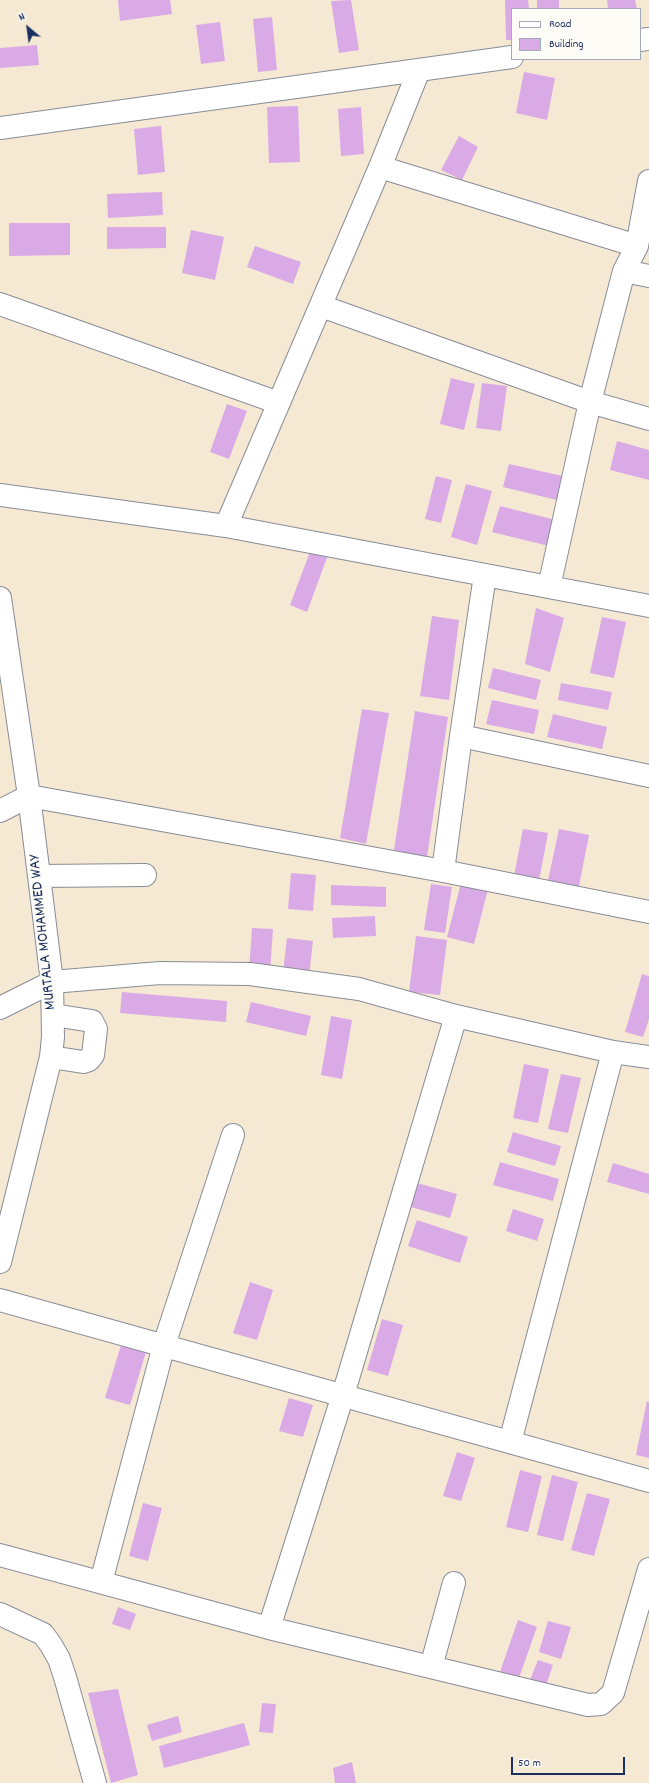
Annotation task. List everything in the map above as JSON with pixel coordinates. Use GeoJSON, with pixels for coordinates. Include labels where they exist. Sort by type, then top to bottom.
{"type":"FeatureCollection","features":[{"type":"Feature","properties":{"kind":"street"},"geometry":{"type":"LineString","coordinates":[[0,128],[511,58]]}},
{"type":"Feature","properties":{"kind":"street"},"geometry":{"type":"LineString","coordinates":[[226,526],[380,167],[419,70]]}},
{"type":"Feature","properties":{"kind":"street"},"geometry":{"type":"LineString","coordinates":[[380,167],[637,246]]}},
{"type":"Feature","properties":{"kind":"street"},"geometry":{"type":"LineString","coordinates":[[549,587],[590,402],[624,271],[637,246],[649,181]]}},
{"type":"Feature","properties":{"kind":"street"},"geometry":{"type":"LineString","coordinates":[[624,271],[649,276]]}},
{"type":"Feature","properties":{"kind":"street"},"geometry":{"type":"LineString","coordinates":[[0,304],[279,403]]}},
{"type":"Feature","properties":{"kind":"street"},"geometry":{"type":"LineString","coordinates":[[321,306],[590,402],[649,420]]}},
{"type":"Feature","properties":{"kind":"street"},"geometry":{"type":"LineString","coordinates":[[0,495],[226,526],[649,606]]}},
{"type":"Feature","properties":{"kind":"street"},"geometry":{"type":"LineString","coordinates":[[443,871],[485,575]]}},
{"type":"Feature","properties":{"kind":"street","name":"MURTALA MOHAMMED WAY"},"geometry":{"type":"LineString","coordinates":[[0,1262],[52,1057],[53,1014],[52,982],[30,796],[1,612]]}},
{"type":"Feature","properties":{"kind":"street"},"geometry":{"type":"LineString","coordinates":[[461,736],[649,776]]}},
{"type":"Feature","properties":{"kind":"street"},"geometry":{"type":"LineString","coordinates":[[0,811],[30,796],[443,871],[649,912]]}},
{"type":"Feature","properties":{"kind":"street"},"geometry":{"type":"LineString","coordinates":[[39,876],[145,875]]}},
{"type":"Feature","properties":{"kind":"street"},"geometry":{"type":"LineString","coordinates":[[0,1008],[52,982],[160,973],[250,974],[359,989],[456,1016],[613,1052],[649,1057]]}},
{"type":"Feature","properties":{"kind":"street"},"geometry":{"type":"LineString","coordinates":[[52,1057],[83,1062],[89,1060],[92,1055],[96,1029],[92,1021],[53,1014]]}},
{"type":"Feature","properties":{"kind":"street"},"geometry":{"type":"LineString","coordinates":[[268,1628],[343,1395],[456,1016]]}},
{"type":"Feature","properties":{"kind":"street"},"geometry":{"type":"LineString","coordinates":[[510,1442],[613,1052]]}},
{"type":"Feature","properties":{"kind":"street"},"geometry":{"type":"LineString","coordinates":[[101,1582],[164,1345],[233,1135]]}},
{"type":"Feature","properties":{"kind":"street"},"geometry":{"type":"LineString","coordinates":[[0,1300],[649,1481]]}},
{"type":"Feature","properties":{"kind":"street"},"geometry":{"type":"LineString","coordinates":[[0,1555],[268,1628],[588,1706],[601,1704],[613,1693],[649,1569]]}},
{"type":"Feature","properties":{"kind":"street"},"geometry":{"type":"LineString","coordinates":[[430,1667],[454,1583]]}},
{"type":"Feature","properties":{"kind":"street"},"geometry":{"type":"LineString","coordinates":[[0,1614],[43,1634],[54,1650],[59,1659],[65,1677],[94,1783]]}},
{"type":"Feature","properties":{"kind":"building"},"geometry":{"type":"Polygon","coordinates":[[[118,0],[170,0],[172,14],[120,21],[118,0]]]}},
{"type":"Feature","properties":{"kind":"building"},"geometry":{"type":"Polygon","coordinates":[[[351,0],[359,50],[339,53],[331,1],[351,0]]]}},
{"type":"Feature","properties":{"kind":"building"},"geometry":{"type":"Polygon","coordinates":[[[505,0],[528,0],[529,8],[511,8],[511,40],[506,40],[505,0]]]}},
{"type":"Feature","properties":{"kind":"building"},"geometry":{"type":"Polygon","coordinates":[[[537,0],[559,0],[559,8],[537,8],[537,0]]]}},
{"type":"Feature","properties":{"kind":"building"},"geometry":{"type":"Polygon","coordinates":[[[607,0],[635,0],[637,8],[608,8],[607,0]]]}},
{"type":"Feature","properties":{"kind":"building"},"geometry":{"type":"Polygon","coordinates":[[[272,17],[277,70],[258,72],[253,19],[272,17]]]}},
{"type":"Feature","properties":{"kind":"building"},"geometry":{"type":"Polygon","coordinates":[[[220,22],[225,61],[201,64],[196,25],[220,22]]]}},
{"type":"Feature","properties":{"kind":"building"},"geometry":{"type":"Polygon","coordinates":[[[37,45],[39,65],[0,68],[0,48],[37,45]]]}},
{"type":"Feature","properties":{"kind":"building"},"geometry":{"type":"Polygon","coordinates":[[[524,72],[555,78],[547,120],[516,113],[524,72]]]}},
{"type":"Feature","properties":{"kind":"building"},"geometry":{"type":"Polygon","coordinates":[[[298,106],[300,162],[269,163],[267,107],[298,106]]]}},
{"type":"Feature","properties":{"kind":"building"},"geometry":{"type":"Polygon","coordinates":[[[361,107],[364,154],[341,156],[338,109],[361,107]]]}},
{"type":"Feature","properties":{"kind":"building"},"geometry":{"type":"Polygon","coordinates":[[[161,126],[165,172],[138,175],[134,129],[161,126]]]}},
{"type":"Feature","properties":{"kind":"building"},"geometry":{"type":"Polygon","coordinates":[[[459,136],[478,147],[462,180],[441,170],[459,136]]]}},
{"type":"Feature","properties":{"kind":"building"},"geometry":{"type":"Polygon","coordinates":[[[162,192],[163,215],[108,218],[107,194],[162,192]]]}},
{"type":"Feature","properties":{"kind":"building"},"geometry":{"type":"Polygon","coordinates":[[[9,223],[70,223],[70,255],[9,256],[9,223]]]}},
{"type":"Feature","properties":{"kind":"building"},"geometry":{"type":"Polygon","coordinates":[[[107,227],[166,227],[166,248],[107,249],[107,227]]]}},
{"type":"Feature","properties":{"kind":"building"},"geometry":{"type":"Polygon","coordinates":[[[191,230],[224,237],[215,280],[182,273],[191,230]]]}},
{"type":"Feature","properties":{"kind":"building"},"geometry":{"type":"Polygon","coordinates":[[[255,246],[301,262],[293,284],[247,267],[255,246]]]}},
{"type":"Feature","properties":{"kind":"building"},"geometry":{"type":"Polygon","coordinates":[[[451,378],[475,384],[464,430],[440,424],[451,378]]]}},
{"type":"Feature","properties":{"kind":"building"},"geometry":{"type":"Polygon","coordinates":[[[482,383],[507,386],[501,431],[476,428],[482,383]]]}},
{"type":"Feature","properties":{"kind":"building"},"geometry":{"type":"Polygon","coordinates":[[[227,404],[247,411],[229,459],[210,452],[227,404]]]}},
{"type":"Feature","properties":{"kind":"building"},"geometry":{"type":"Polygon","coordinates":[[[617,441],[649,450],[649,480],[610,470],[617,441]]]}},
{"type":"Feature","properties":{"kind":"building"},"geometry":{"type":"Polygon","coordinates":[[[509,464],[567,477],[561,501],[503,487],[509,464]]]}},
{"type":"Feature","properties":{"kind":"building"},"geometry":{"type":"Polygon","coordinates":[[[436,476],[452,480],[441,523],[425,519],[436,476]]]}},
{"type":"Feature","properties":{"kind":"building"},"geometry":{"type":"Polygon","coordinates":[[[466,484],[492,491],[477,545],[451,537],[466,484]]]}},
{"type":"Feature","properties":{"kind":"building"},"geometry":{"type":"Polygon","coordinates":[[[500,506],[556,520],[549,546],[492,532],[500,506]]]}},
{"type":"Feature","properties":{"kind":"building"},"geometry":{"type":"Polygon","coordinates":[[[311,549],[328,555],[307,612],[290,605],[311,549]]]}},
{"type":"Feature","properties":{"kind":"building"},"geometry":{"type":"Polygon","coordinates":[[[536,608],[564,618],[550,672],[525,664],[536,608]]]}},
{"type":"Feature","properties":{"kind":"building"},"geometry":{"type":"Polygon","coordinates":[[[432,616],[459,620],[449,700],[420,696],[432,616]]]}},
{"type":"Feature","properties":{"kind":"building"},"geometry":{"type":"Polygon","coordinates":[[[602,617],[626,622],[614,678],[590,673],[602,617]]]}},
{"type":"Feature","properties":{"kind":"building"},"geometry":{"type":"Polygon","coordinates":[[[493,668],[541,680],[536,700],[488,688],[493,668]]]}},
{"type":"Feature","properties":{"kind":"building"},"geometry":{"type":"Polygon","coordinates":[[[561,683],[612,692],[608,710],[558,700],[561,683]]]}},
{"type":"Feature","properties":{"kind":"building"},"geometry":{"type":"Polygon","coordinates":[[[492,700],[539,710],[534,734],[486,724],[492,700]]]}},
{"type":"Feature","properties":{"kind":"building"},"geometry":{"type":"Polygon","coordinates":[[[362,709],[389,713],[366,844],[340,838],[362,709]]]}},
{"type":"Feature","properties":{"kind":"building"},"geometry":{"type":"Polygon","coordinates":[[[415,711],[448,717],[427,857],[394,850],[415,711]]]}},
{"type":"Feature","properties":{"kind":"building"},"geometry":{"type":"Polygon","coordinates":[[[553,714],[607,727],[602,749],[547,737],[553,714]]]}},
{"type":"Feature","properties":{"kind":"building"},"geometry":{"type":"Polygon","coordinates":[[[523,829],[548,833],[539,881],[514,876],[523,829]]]}},
{"type":"Feature","properties":{"kind":"building"},"geometry":{"type":"Polygon","coordinates":[[[559,829],[589,835],[578,891],[547,885],[559,829]]]}},
{"type":"Feature","properties":{"kind":"building"},"geometry":{"type":"Polygon","coordinates":[[[291,873],[316,875],[313,911],[288,909],[291,873]]]}},
{"type":"Feature","properties":{"kind":"building"},"geometry":{"type":"Polygon","coordinates":[[[461,883],[488,889],[474,944],[447,937],[461,883]]]}},
{"type":"Feature","properties":{"kind":"building"},"geometry":{"type":"Polygon","coordinates":[[[431,884],[452,887],[445,933],[424,930],[431,884]]]}},
{"type":"Feature","properties":{"kind":"building"},"geometry":{"type":"Polygon","coordinates":[[[331,885],[386,887],[386,907],[331,905],[331,885]]]}},
{"type":"Feature","properties":{"kind":"building"},"geometry":{"type":"Polygon","coordinates":[[[375,916],[376,936],[333,938],[332,918],[375,916]]]}},
{"type":"Feature","properties":{"kind":"building"},"geometry":{"type":"Polygon","coordinates":[[[252,928],[273,929],[270,972],[249,971],[252,928]]]}},
{"type":"Feature","properties":{"kind":"building"},"geometry":{"type":"Polygon","coordinates":[[[416,936],[447,940],[440,995],[409,992],[416,936]]]}},
{"type":"Feature","properties":{"kind":"building"},"geometry":{"type":"Polygon","coordinates":[[[287,938],[313,941],[309,976],[283,972],[287,938]]]}},
{"type":"Feature","properties":{"kind":"building"},"geometry":{"type":"Polygon","coordinates":[[[642,974],[649,976],[649,1019],[643,1037],[625,1032],[642,974]]]}},
{"type":"Feature","properties":{"kind":"building"},"geometry":{"type":"Polygon","coordinates":[[[122,992],[227,1001],[226,1022],[120,1013],[122,992]]]}},
{"type":"Feature","properties":{"kind":"building"},"geometry":{"type":"Polygon","coordinates":[[[251,1002],[311,1016],[306,1036],[246,1022],[251,1002]]]}},
{"type":"Feature","properties":{"kind":"building"},"geometry":{"type":"Polygon","coordinates":[[[331,1016],[352,1020],[342,1079],[321,1075],[331,1016]]]}},
{"type":"Feature","properties":{"kind":"building"},"geometry":{"type":"Polygon","coordinates":[[[524,1064],[549,1069],[538,1123],[513,1118],[524,1064]]]}},
{"type":"Feature","properties":{"kind":"building"},"geometry":{"type":"Polygon","coordinates":[[[561,1074],[581,1078],[568,1133],[548,1129],[561,1074]]]}},
{"type":"Feature","properties":{"kind":"building"},"geometry":{"type":"Polygon","coordinates":[[[513,1132],[561,1146],[555,1166],[507,1152],[513,1132]]]}},
{"type":"Feature","properties":{"kind":"building"},"geometry":{"type":"Polygon","coordinates":[[[500,1162],[559,1179],[553,1201],[493,1185],[500,1162]]]}},
{"type":"Feature","properties":{"kind":"building"},"geometry":{"type":"Polygon","coordinates":[[[613,1163],[649,1174],[649,1194],[607,1182],[613,1163]]]}},
{"type":"Feature","properties":{"kind":"building"},"geometry":{"type":"Polygon","coordinates":[[[417,1183],[457,1194],[450,1218],[411,1207],[417,1183]]]}},
{"type":"Feature","properties":{"kind":"building"},"geometry":{"type":"Polygon","coordinates":[[[513,1209],[544,1219],[537,1241],[506,1231],[513,1209]]]}},
{"type":"Feature","properties":{"kind":"building"},"geometry":{"type":"Polygon","coordinates":[[[417,1220],[468,1237],[460,1263],[408,1246],[417,1220]]]}},
{"type":"Feature","properties":{"kind":"building"},"geometry":{"type":"Polygon","coordinates":[[[250,1282],[273,1290],[257,1340],[233,1333],[250,1282]]]}},
{"type":"Feature","properties":{"kind":"building"},"geometry":{"type":"Polygon","coordinates":[[[382,1319],[403,1325],[388,1376],[367,1370],[382,1319]]]}},
{"type":"Feature","properties":{"kind":"building"},"geometry":{"type":"Polygon","coordinates":[[[121,1345],[146,1352],[130,1405],[105,1398],[121,1345]]]}},
{"type":"Feature","properties":{"kind":"building"},"geometry":{"type":"Polygon","coordinates":[[[289,1398],[313,1405],[303,1437],[279,1431],[289,1398]]]}},
{"type":"Feature","properties":{"kind":"building"},"geometry":{"type":"Polygon","coordinates":[[[647,1401],[649,1402],[649,1458],[636,1455],[647,1401]]]}},
{"type":"Feature","properties":{"kind":"building"},"geometry":{"type":"Polygon","coordinates":[[[457,1452],[475,1458],[461,1501],[443,1496],[457,1452]]]}},
{"type":"Feature","properties":{"kind":"building"},"geometry":{"type":"Polygon","coordinates":[[[520,1470],[542,1476],[528,1532],[506,1527],[520,1470]]]}},
{"type":"Feature","properties":{"kind":"building"},"geometry":{"type":"Polygon","coordinates":[[[552,1475],[578,1482],[563,1541],[537,1535],[552,1475]]]}},
{"type":"Feature","properties":{"kind":"building"},"geometry":{"type":"Polygon","coordinates":[[[587,1493],[610,1499],[594,1556],[571,1550],[587,1493]]]}},
{"type":"Feature","properties":{"kind":"building"},"geometry":{"type":"Polygon","coordinates":[[[143,1503],[162,1508],[148,1561],[129,1556],[143,1503]]]}},
{"type":"Feature","properties":{"kind":"building"},"geometry":{"type":"Polygon","coordinates":[[[118,1607],[136,1614],[130,1630],[112,1624],[118,1607]]]}},
{"type":"Feature","properties":{"kind":"building"},"geometry":{"type":"Polygon","coordinates":[[[518,1620],[537,1627],[519,1678],[500,1672],[518,1620]]]}},
{"type":"Feature","properties":{"kind":"building"},"geometry":{"type":"Polygon","coordinates":[[[548,1621],[571,1627],[561,1659],[539,1652],[548,1621]]]}},
{"type":"Feature","properties":{"kind":"building"},"geometry":{"type":"Polygon","coordinates":[[[538,1660],[553,1665],[544,1691],[528,1685],[538,1660]]]}},
{"type":"Feature","properties":{"kind":"building"},"geometry":{"type":"Polygon","coordinates":[[[118,1689],[138,1775],[111,1783],[88,1693],[118,1689]]]}},
{"type":"Feature","properties":{"kind":"building"},"geometry":{"type":"Polygon","coordinates":[[[262,1703],[276,1704],[273,1733],[259,1732],[262,1703]]]}},
{"type":"Feature","properties":{"kind":"building"},"geometry":{"type":"Polygon","coordinates":[[[178,1716],[182,1732],[152,1741],[147,1725],[178,1716]]]}},
{"type":"Feature","properties":{"kind":"building"},"geometry":{"type":"Polygon","coordinates":[[[244,1723],[250,1745],[164,1768],[159,1746],[244,1723]]]}},
{"type":"Feature","properties":{"kind":"building"},"geometry":{"type":"Polygon","coordinates":[[[352,1762],[356,1783],[335,1783],[333,1768],[352,1762]]]}}]}
